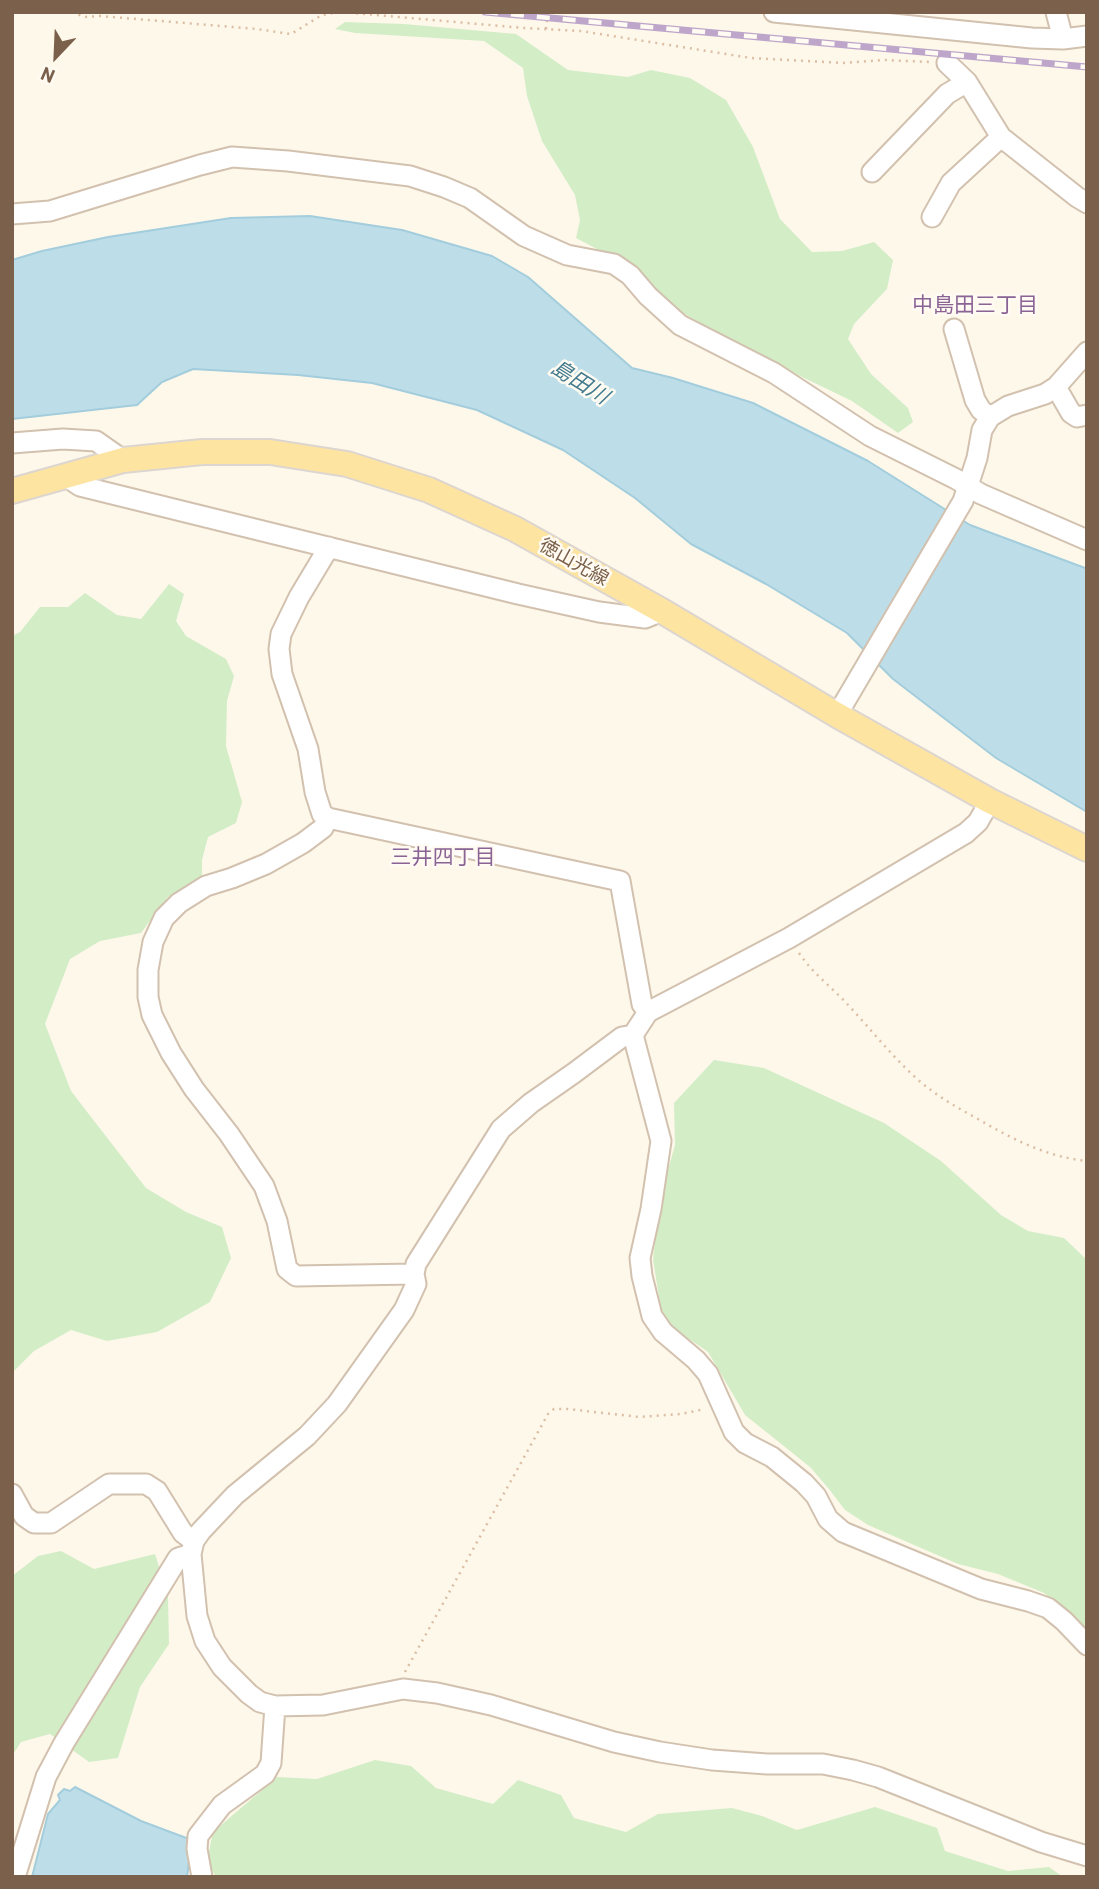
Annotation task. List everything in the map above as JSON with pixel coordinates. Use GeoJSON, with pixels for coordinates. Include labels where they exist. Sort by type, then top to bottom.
{"type":"FeatureCollection","features":[{"type":"Feature","properties":{"kind":"main road","name":"徳山光線"},"geometry":{"type":"LineString","coordinates":[[12,491],[123,460],[202,452],[270,452],[347,464],[429,490],[515,529],[990,801],[1087,849]]}},
{"type":"Feature","properties":{"kind":"street"},"geometry":{"type":"LineString","coordinates":[[774,12],[1032,38],[1063,39],[1087,36]]}},
{"type":"Feature","properties":{"kind":"street"},"geometry":{"type":"LineString","coordinates":[[1056,12],[1063,39]]}},
{"type":"Feature","properties":{"kind":"street"},"geometry":{"type":"LineString","coordinates":[[947,63],[967,82],[1001,137],[1087,203]]}},
{"type":"Feature","properties":{"kind":"street"},"geometry":{"type":"LineString","coordinates":[[872,172],[947,94],[967,82]]}},
{"type":"Feature","properties":{"kind":"street"},"geometry":{"type":"LineString","coordinates":[[932,217],[951,183],[1001,137]]}},
{"type":"Feature","properties":{"kind":"street"},"geometry":{"type":"LineString","coordinates":[[12,214],[50,211],[232,157],[410,176],[470,198],[524,236],[567,255],[614,264],[630,275],[648,296],[680,325],[774,373],[880,441],[956,479],[966,494]]}},
{"type":"Feature","properties":{"kind":"street"},"geometry":{"type":"LineString","coordinates":[[954,329],[975,400],[990,418]]}},
{"type":"Feature","properties":{"kind":"street"},"geometry":{"type":"LineString","coordinates":[[837,715],[966,494],[982,430],[990,418],[1008,406],[1045,394],[1056,387],[1087,352]]}},
{"type":"Feature","properties":{"kind":"street"},"geometry":{"type":"LineString","coordinates":[[1056,387],[1071,413],[1077,418],[1087,415]]}},
{"type":"Feature","properties":{"kind":"street"},"geometry":{"type":"LineString","coordinates":[[12,443],[63,439],[96,441],[123,460]]}},
{"type":"Feature","properties":{"kind":"street"},"geometry":{"type":"LineString","coordinates":[[65,476],[80,486],[518,594],[645,618],[662,611]]}},
{"type":"Feature","properties":{"kind":"street"},"geometry":{"type":"LineString","coordinates":[[966,494],[981,494],[1087,540]]}},
{"type":"Feature","properties":{"kind":"street"},"geometry":{"type":"LineString","coordinates":[[329,547],[299,597],[281,634],[279,649],[282,674],[307,749],[322,814],[328,818],[620,881],[642,1004],[648,1012]]}},
{"type":"Feature","properties":{"kind":"street"},"geometry":{"type":"LineString","coordinates":[[15,1877],[46,1777],[64,1743],[178,1558],[192,1548],[201,1531],[235,1494],[307,1436],[337,1404],[404,1310],[416,1284],[416,1264],[501,1129],[531,1103],[622,1037],[633,1035],[648,1012],[789,938],[966,833],[978,822],[990,801]]}},
{"type":"Feature","properties":{"kind":"street"},"geometry":{"type":"LineString","coordinates":[[328,818],[323,828],[303,843],[266,864],[206,886],[179,903],[164,918],[153,942],[148,970],[148,997],[152,1014],[171,1054],[264,1186],[277,1221],[287,1269],[296,1276],[414,1274]]}},
{"type":"Feature","properties":{"kind":"street"},"geometry":{"type":"LineString","coordinates":[[633,1035],[661,1141],[651,1209],[640,1258],[652,1316],[663,1332],[708,1374],[734,1432],[745,1443],[772,1457],[804,1483],[816,1496],[828,1519],[843,1532],[981,1589],[1048,1608],[1087,1645]]}},
{"type":"Feature","properties":{"kind":"street"},"geometry":{"type":"LineString","coordinates":[[12,1494],[24,1516],[34,1523],[51,1523],[109,1484],[146,1484],[157,1492],[192,1548],[197,1616],[205,1641],[222,1667],[260,1702],[275,1706],[323,1705],[403,1689],[437,1693],[491,1706],[614,1742],[660,1752],[712,1760],[823,1765],[853,1770],[878,1777],[1041,1842],[1087,1856]]}},
{"type":"Feature","properties":{"kind":"street"},"geometry":{"type":"LineString","coordinates":[[202,1877],[197,1849],[198,1836],[222,1805],[265,1774],[271,1763],[275,1706]]}},
{"type":"Feature","properties":{"kind":"path"},"geometry":{"type":"LineString","coordinates":[[72,12],[85,17],[113,17],[291,34],[323,15],[340,12],[524,29],[581,31],[751,58],[843,63],[884,60],[947,63]]}},
{"type":"Feature","properties":{"kind":"path"},"geometry":{"type":"LineString","coordinates":[[546,29],[548,12]]}},
{"type":"Feature","properties":{"kind":"path"},"geometry":{"type":"LineString","coordinates":[[789,938],[809,968],[848,1004],[916,1078],[942,1099],[1026,1145],[1087,1161]]}},
{"type":"Feature","properties":{"kind":"path"},"geometry":{"type":"LineString","coordinates":[[403,1689],[407,1665],[548,1414],[554,1409],[568,1409],[639,1417],[681,1413],[720,1403]]}},
{"type":"Feature","properties":{"kind":"green space"},"geometry":{"type":"Polygon","coordinates":[[[345,22],[404,24],[516,34],[568,70],[628,77],[651,70],[690,78],[726,100],[753,147],[780,219],[812,252],[842,251],[874,242],[893,260],[887,289],[854,324],[848,339],[871,374],[908,408],[913,422],[898,433],[852,401],[710,329],[673,307],[637,270],[576,238],[580,220],[575,195],[542,141],[527,96],[523,68],[484,41],[355,33],[335,29],[345,22]]]}},
{"type":"Feature","properties":{"kind":"green space"},"geometry":{"type":"Polygon","coordinates":[[[169,584],[184,594],[176,621],[186,636],[226,659],[234,676],[227,701],[226,746],[242,802],[236,823],[208,837],[202,860],[202,879],[168,897],[141,933],[100,941],[70,959],[45,1024],[71,1091],[146,1188],[186,1212],[222,1227],[231,1258],[210,1302],[157,1332],[107,1341],[71,1330],[34,1351],[12,1373],[12,636],[20,632],[40,607],[68,607],[85,593],[117,615],[141,619],[169,584]]]}},
{"type":"Feature","properties":{"kind":"green space"},"geometry":{"type":"Polygon","coordinates":[[[714,1060],[764,1068],[884,1123],[941,1161],[1001,1215],[1028,1231],[1064,1238],[1087,1260],[1087,1633],[1044,1593],[998,1574],[958,1564],[868,1525],[845,1510],[810,1467],[745,1415],[708,1352],[673,1328],[661,1309],[653,1260],[659,1202],[675,1145],[674,1103],[714,1060]]]}},
{"type":"Feature","properties":{"kind":"green space"},"geometry":{"type":"Polygon","coordinates":[[[61,1551],[94,1569],[155,1554],[168,1595],[169,1644],[140,1687],[118,1758],[89,1762],[50,1734],[21,1742],[12,1756],[12,1576],[38,1556],[61,1551]]]}},
{"type":"Feature","properties":{"kind":"green space"},"geometry":{"type":"Polygon","coordinates":[[[375,1760],[411,1766],[436,1788],[493,1804],[518,1780],[561,1795],[574,1818],[626,1832],[658,1814],[732,1808],[797,1830],[875,1807],[937,1828],[945,1851],[1008,1871],[1049,1867],[1063,1877],[216,1877],[207,1861],[213,1832],[277,1777],[317,1779],[375,1760]]]}},
{"type":"Feature","properties":{"kind":"water","name":"島田川"},"geometry":{"type":"Polygon","coordinates":[[[310,216],[402,230],[492,256],[528,277],[632,368],[753,403],[868,461],[970,525],[1087,569],[1087,812],[996,758],[893,679],[847,633],[766,584],[691,544],[635,498],[563,450],[477,410],[372,383],[298,375],[193,369],[162,382],[137,405],[12,419],[12,260],[108,237],[231,218],[310,216]]]}},
{"type":"Feature","properties":{"kind":"water"},"geometry":{"type":"Polygon","coordinates":[[[75,1787],[141,1821],[189,1839],[191,1846],[187,1877],[32,1877],[48,1814],[60,1800],[58,1795],[64,1789],[70,1791],[75,1787]]]}},
{"type":"Feature","properties":{"kind":"railway"},"geometry":{"type":"LineString","coordinates":[[485,12],[1087,67]]}},
{"type":"Feature","properties":{"kind":"district","name":"中島田三丁目"},"geometry":{"type":"Point","coordinates":[975,305]}},
{"type":"Feature","properties":{"kind":"district","name":"三井四丁目"},"geometry":{"type":"Point","coordinates":[443,857]}}]}
